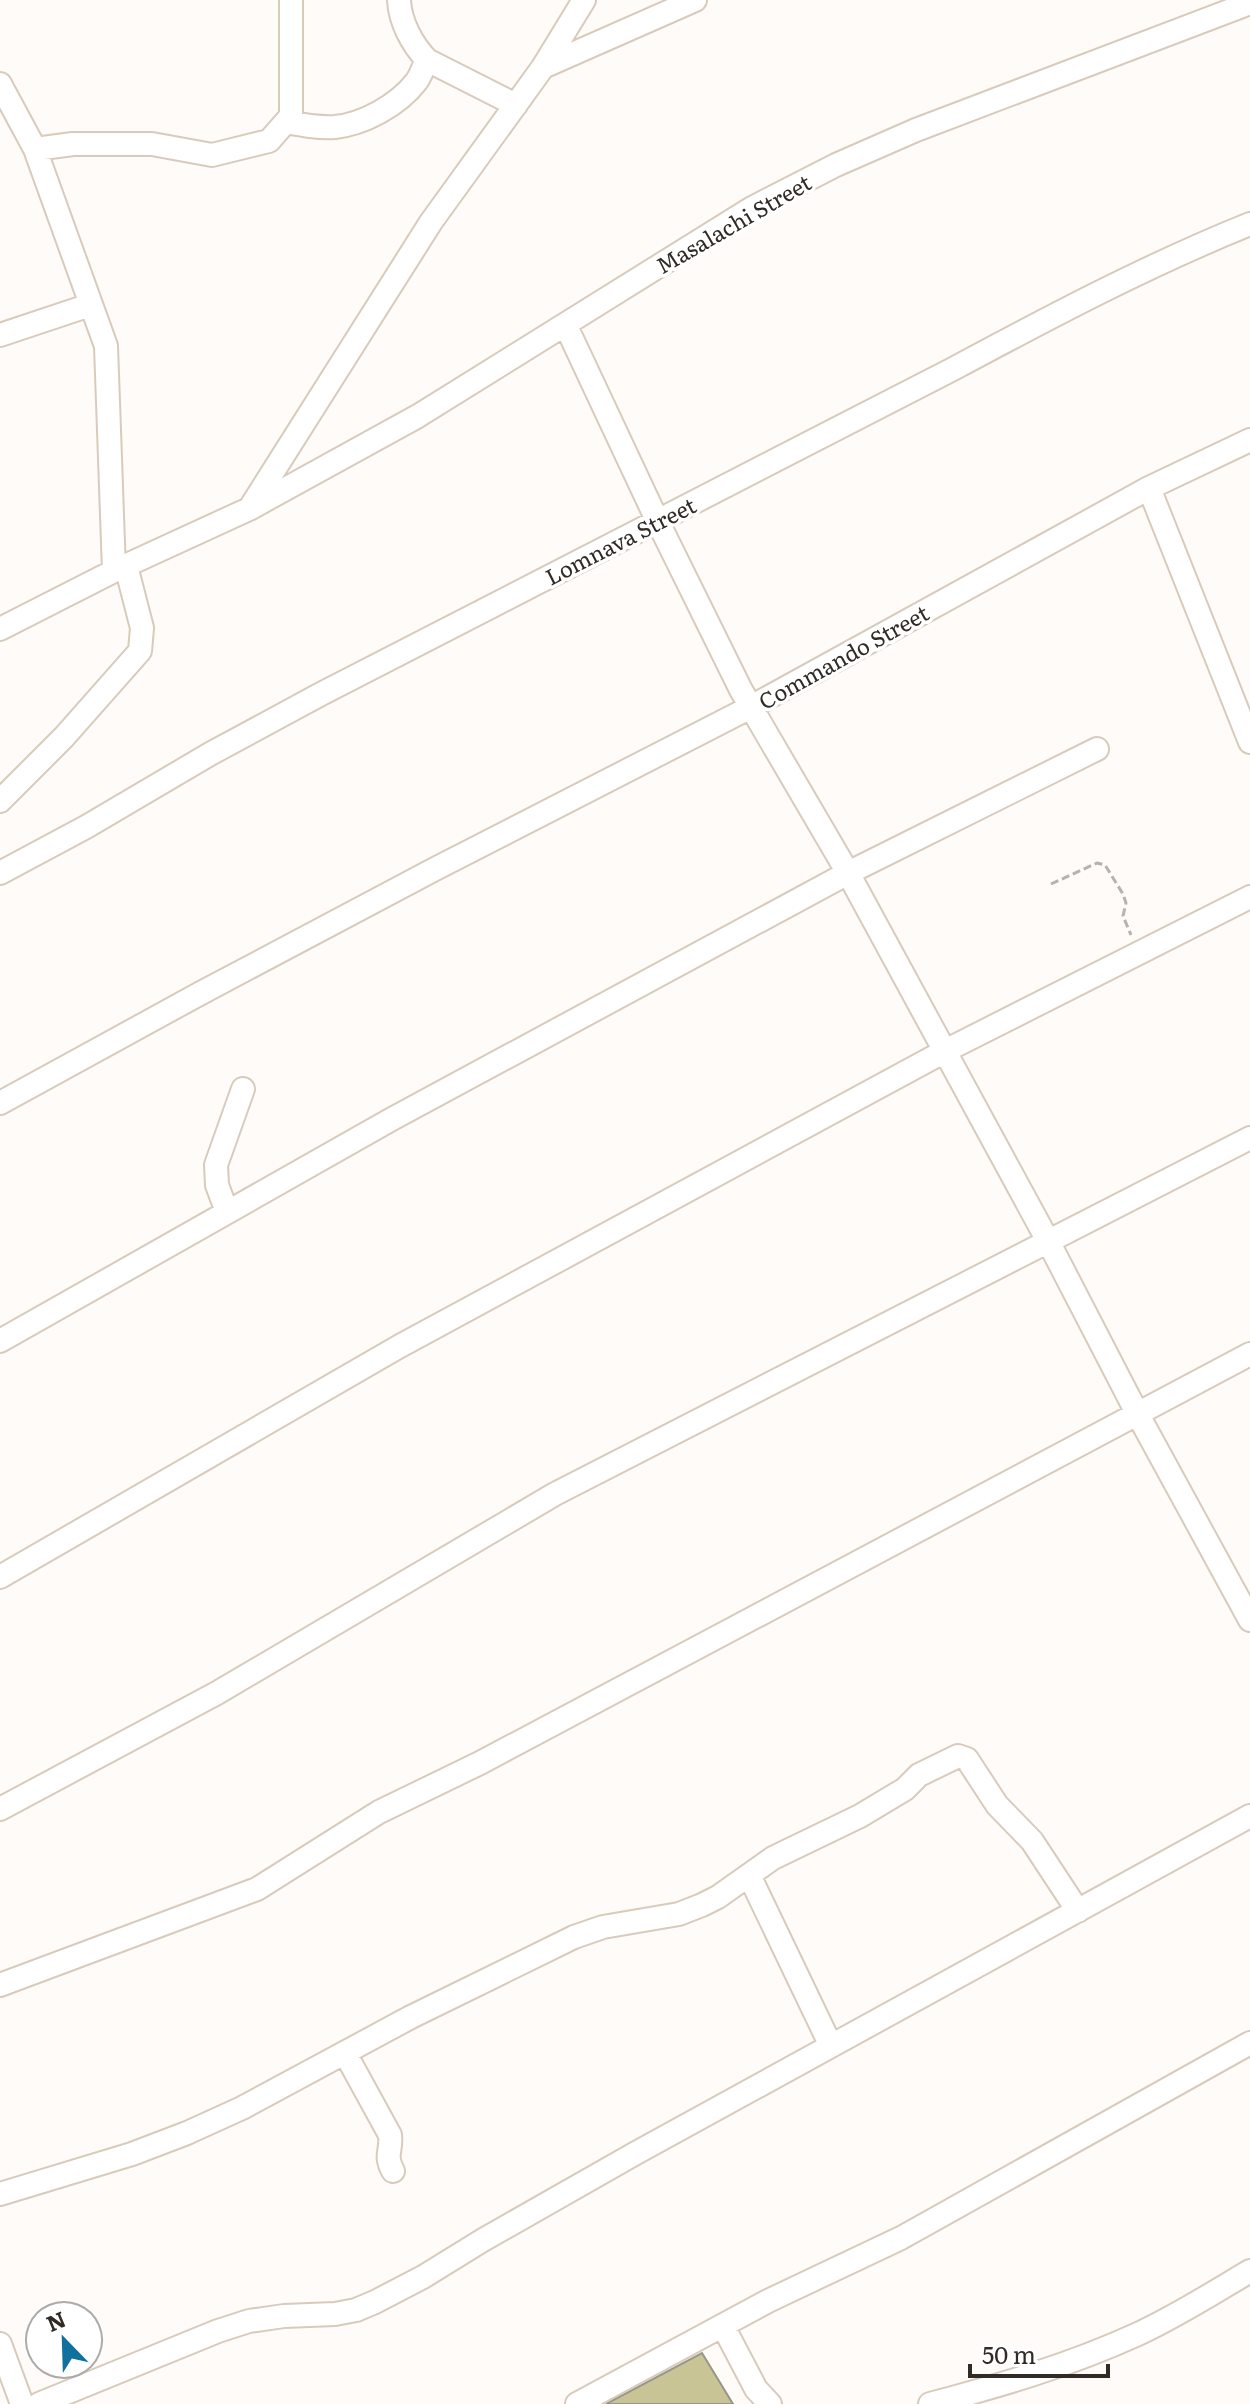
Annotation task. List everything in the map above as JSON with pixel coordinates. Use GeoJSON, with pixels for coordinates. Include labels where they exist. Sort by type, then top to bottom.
{"type":"FeatureCollection","features":[{"type":"Feature","properties":{"kind":"street"},"geometry":{"type":"LineString","coordinates":[[35,149],[73,144],[152,144],[212,155],[269,141],[291,116],[291,0]]}},
{"type":"Feature","properties":{"kind":"street"},"geometry":{"type":"LineString","coordinates":[[399,0],[405,28],[427,60],[516,105]]}},
{"type":"Feature","properties":{"kind":"street"},"geometry":{"type":"LineString","coordinates":[[249,509],[431,222],[543,67],[584,0]]}},
{"type":"Feature","properties":{"kind":"street"},"geometry":{"type":"LineString","coordinates":[[543,67],[695,0]]}},
{"type":"Feature","properties":{"kind":"street","name":"Masalachi Street"},"geometry":{"type":"LineString","coordinates":[[0,629],[249,509],[418,416],[752,208],[836,165],[916,130],[1250,3]]}},
{"type":"Feature","properties":{"kind":"street"},"geometry":{"type":"LineString","coordinates":[[286,122],[318,127],[355,122],[400,98],[417,81],[427,60]]}},
{"type":"Feature","properties":{"kind":"street"},"geometry":{"type":"LineString","coordinates":[[0,84],[35,149],[102,331],[108,360],[120,569],[142,628],[140,651],[64,737],[0,801]]}},
{"type":"Feature","properties":{"kind":"street"},"geometry":{"type":"LineString","coordinates":[[0,131],[22,124]]}},
{"type":"Feature","properties":{"kind":"street","name":"Lomnava Street"},"geometry":{"type":"LineString","coordinates":[[0,873],[307,701],[1053,315],[1196,246],[1250,224]]}},
{"type":"Feature","properties":{"kind":"street"},"geometry":{"type":"LineString","coordinates":[[0,335],[91,307]]}},
{"type":"Feature","properties":{"kind":"street"},"geometry":{"type":"LineString","coordinates":[[566,326],[657,520],[751,707],[848,873],[1048,1241],[1137,1413],[1241,1586],[1250,1620]]}},
{"type":"Feature","properties":{"kind":"street","name":"Commando Street"},"geometry":{"type":"LineString","coordinates":[[0,1103],[435,869],[751,707],[1149,488],[1250,440]]}},
{"type":"Feature","properties":{"kind":"street"},"geometry":{"type":"LineString","coordinates":[[1149,488],[1250,742]]}},
{"type":"Feature","properties":{"kind":"street"},"geometry":{"type":"LineString","coordinates":[[0,1341],[392,1119],[848,873],[1097,749]]}},
{"type":"Feature","properties":{"kind":"street"},"geometry":{"type":"LineString","coordinates":[[0,1577],[400,1346],[945,1051],[1250,897]]}},
{"type":"Feature","properties":{"kind":"street"},"geometry":{"type":"LineString","coordinates":[[227,1212],[217,1185],[216,1165],[243,1089]]}},
{"type":"Feature","properties":{"kind":"street"},"geometry":{"type":"LineString","coordinates":[[0,1809],[217,1693],[569,1487],[1250,1138]]}},
{"type":"Feature","properties":{"kind":"street"},"geometry":{"type":"LineString","coordinates":[[0,1985],[257,1889],[379,1812],[480,1763],[1250,1354]]}},
{"type":"Feature","properties":{"kind":"street"},"geometry":{"type":"LineString","coordinates":[[0,2194],[132,2154],[187,2133],[242,2108],[411,2017],[574,1937],[603,1927],[679,1914],[718,1897],[781,1853],[860,1816],[905,1789],[919,1775],[958,1756],[963,1756],[997,1805],[1032,1841],[1078,1911]]}},
{"type":"Feature","properties":{"kind":"street"},"geometry":{"type":"LineString","coordinates":[[39,2404],[249,2321],[335,2314],[375,2302],[608,2169],[1250,1816]]}},
{"type":"Feature","properties":{"kind":"street"},"geometry":{"type":"LineString","coordinates":[[749,1875],[831,2046]]}},
{"type":"Feature","properties":{"kind":"street"},"geometry":{"type":"LineString","coordinates":[[577,2404],[768,2301],[901,2238],[1250,2043]]}},
{"type":"Feature","properties":{"kind":"street"},"geometry":{"type":"LineString","coordinates":[[345,2053],[390,2135],[387,2154],[393,2171]]}},
{"type":"Feature","properties":{"kind":"street"},"geometry":{"type":"LineString","coordinates":[[930,2404],[1052,2370],[1137,2335],[1250,2271]]}},
{"type":"Feature","properties":{"kind":"street"},"geometry":{"type":"LineString","coordinates":[[723,2326],[756,2389],[770,2404]]}},
{"type":"Feature","properties":{"kind":"street"},"geometry":{"type":"LineString","coordinates":[[0,2344],[22,2404]]}},
{"type":"Feature","properties":{"kind":"path"},"geometry":{"type":"LineString","coordinates":[[1051,884],[1097,863],[1105,865],[1123,894],[1126,903],[1123,916],[1139,953]]}},
{"type":"Feature","properties":{"kind":"building"},"geometry":{"type":"Polygon","coordinates":[[[702,2353],[733,2404],[606,2404],[702,2353]]]}}]}
